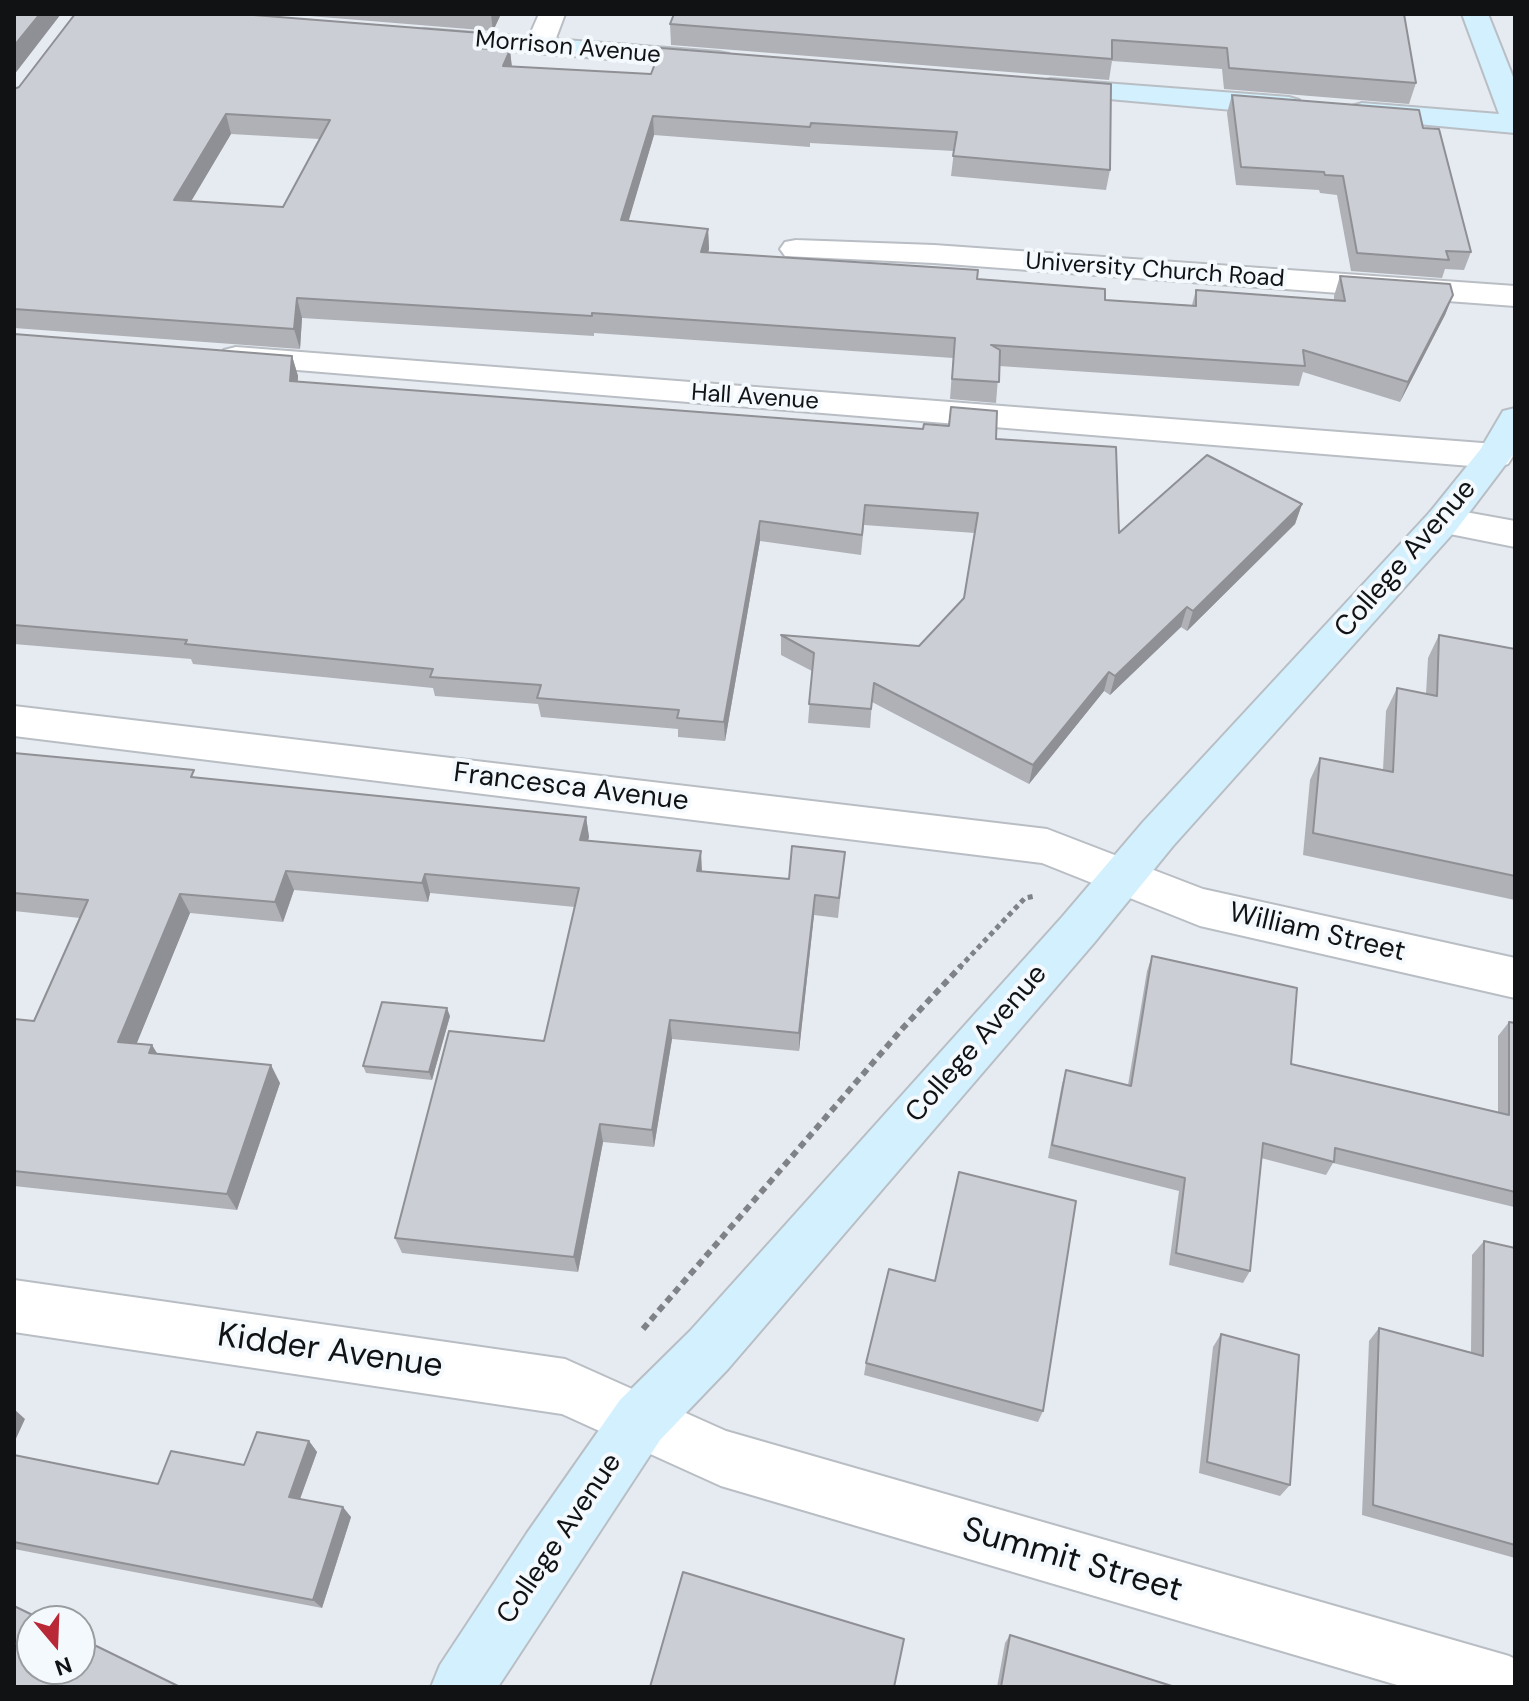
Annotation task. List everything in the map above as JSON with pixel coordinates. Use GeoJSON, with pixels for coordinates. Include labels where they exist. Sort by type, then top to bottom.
{"type":"FeatureCollection","features":[{"type":"Feature","properties":{"kind":"main road"},"geometry":{"type":"LineString","coordinates":[[1022,84],[1330,110],[1515,121],[1475,14]]}},
{"type":"Feature","properties":{"kind":"main road","name":"Morrison Avenue"},"geometry":{"type":"LineString","coordinates":[[403,35],[742,62]]}},
{"type":"Feature","properties":{"kind":"main road","name":"College Avenue"},"geometry":{"type":"LineString","coordinates":[[462,1687],[640,1420],[709,1350],[1123,878],[1158,834],[1443,521],[1495,456],[1515,419]]}},
{"type":"Feature","properties":{"kind":"street"},"geometry":{"type":"LineString","coordinates":[[539,46],[552,14]]}},
{"type":"Feature","properties":{"kind":"street","name":"University Church Road"},"geometry":{"type":"LineString","coordinates":[[796,249],[934,254],[1515,296]]}},
{"type":"Feature","properties":{"kind":"street","name":"Hall Avenue"},"geometry":{"type":"LineString","coordinates":[[204,355],[1495,456]]}},
{"type":"Feature","properties":{"kind":"street"},"geometry":{"type":"LineString","coordinates":[[1443,521],[1515,534]]}},
{"type":"Feature","properties":{"kind":"street","name":"Francesca Avenue"},"geometry":{"type":"LineString","coordinates":[[14,721],[1047,846],[1123,878]]}},
{"type":"Feature","properties":{"kind":"street","name":"William Street"},"geometry":{"type":"LineString","coordinates":[[1123,878],[1200,907],[1515,978]]}},
{"type":"Feature","properties":{"kind":"street","name":"Kidder Avenue"},"geometry":{"type":"LineString","coordinates":[[14,1306],[565,1387],[640,1420]]}},
{"type":"Feature","properties":{"kind":"street","name":"Summit Street"},"geometry":{"type":"LineString","coordinates":[[640,1420],[734,1462],[1509,1687]]}},
{"type":"Feature","properties":{"kind":"building"},"geometry":{"type":"Polygon","coordinates":[[[14,14],[40,14],[14,46],[14,14]]]}},
{"type":"Feature","properties":{"kind":"building"},"geometry":{"type":"Polygon","coordinates":[[[75,14],[241,14],[481,33],[475,48],[510,50],[503,66],[651,74],[661,48],[1111,84],[1110,170],[953,156],[957,132],[811,123],[810,127],[653,116],[621,220],[708,229],[701,252],[978,270],[977,279],[1105,289],[1105,300],[1196,306],[1196,290],[1345,301],[1340,276],[1450,284],[1453,295],[1408,382],[1303,350],[1305,366],[991,345],[1000,350],[999,382],[952,379],[955,338],[592,313],[592,316],[297,298],[294,329],[14,309],[14,89],[19,87],[75,14]],[[226,114],[174,200],[283,207],[330,120],[226,114]]]}},
{"type":"Feature","properties":{"kind":"building"},"geometry":{"type":"Polygon","coordinates":[[[674,14],[1404,14],[1416,83],[1229,68],[1227,48],[1112,40],[1112,59],[670,24],[674,14]]]}},
{"type":"Feature","properties":{"kind":"building"},"geometry":{"type":"Polygon","coordinates":[[[1232,95],[1419,110],[1423,128],[1439,129],[1471,252],[1446,251],[1449,260],[1357,253],[1343,176],[1241,167],[1232,95]]]}},
{"type":"Feature","properties":{"kind":"building"},"geometry":{"type":"Polygon","coordinates":[[[14,334],[292,356],[290,381],[923,429],[924,424],[949,426],[951,407],[997,411],[996,439],[1116,447],[1119,533],[1207,455],[1302,504],[1193,611],[1187,607],[1115,676],[1109,672],[1033,765],[874,683],[871,709],[809,704],[814,653],[781,635],[919,646],[964,598],[978,513],[865,505],[862,535],[760,521],[724,722],[677,718],[679,710],[537,698],[541,685],[430,677],[433,669],[185,644],[187,640],[14,625],[14,334]]]}},
{"type":"Feature","properties":{"kind":"building"},"geometry":{"type":"Polygon","coordinates":[[[1439,635],[1515,649],[1515,876],[1313,833],[1320,758],[1393,772],[1397,688],[1437,696],[1439,635]]]}},
{"type":"Feature","properties":{"kind":"building"},"geometry":{"type":"Polygon","coordinates":[[[14,753],[194,770],[191,777],[586,817],[580,840],[701,851],[697,871],[789,879],[792,846],[845,852],[839,898],[815,895],[799,1033],[670,1020],[652,1130],[600,1124],[574,1257],[395,1238],[449,1031],[544,1041],[579,888],[425,874],[422,883],[286,871],[275,902],[180,894],[118,1042],[152,1045],[149,1053],[271,1065],[227,1194],[14,1171],[14,1019],[34,1021],[88,900],[14,893],[14,753]]]}},
{"type":"Feature","properties":{"kind":"building"},"geometry":{"type":"Polygon","coordinates":[[[1152,956],[1297,988],[1291,1064],[1509,1115],[1509,1022],[1515,1023],[1515,1192],[1335,1148],[1334,1162],[1263,1143],[1250,1271],[1176,1253],[1185,1178],[1052,1145],[1066,1070],[1131,1086],[1152,956]]]}},
{"type":"Feature","properties":{"kind":"building"},"geometry":{"type":"Polygon","coordinates":[[[382,1002],[447,1008],[429,1072],[363,1066],[382,1002]]]}},
{"type":"Feature","properties":{"kind":"building"},"geometry":{"type":"Polygon","coordinates":[[[959,1172],[1076,1201],[1043,1411],[866,1363],[889,1269],[935,1281],[959,1172]]]}},
{"type":"Feature","properties":{"kind":"building"},"geometry":{"type":"Polygon","coordinates":[[[1484,1241],[1515,1248],[1515,1545],[1373,1505],[1379,1328],[1483,1356],[1484,1241]]]}},
{"type":"Feature","properties":{"kind":"building"},"geometry":{"type":"Polygon","coordinates":[[[1221,1334],[1299,1355],[1290,1485],[1207,1462],[1221,1334]]]}},
{"type":"Feature","properties":{"kind":"building"},"geometry":{"type":"Polygon","coordinates":[[[257,1432],[309,1441],[289,1497],[343,1507],[313,1600],[14,1542],[14,1455],[158,1484],[171,1451],[244,1465],[257,1432]]]}},
{"type":"Feature","properties":{"kind":"building"},"geometry":{"type":"Polygon","coordinates":[[[683,1572],[904,1639],[894,1687],[650,1687],[683,1572]]]}},
{"type":"Feature","properties":{"kind":"building"},"geometry":{"type":"Polygon","coordinates":[[[14,1606],[16,1685],[96,1685],[96,1646],[180,1687],[14,1687],[14,1606]]]}},
{"type":"Feature","properties":{"kind":"building"},"geometry":{"type":"Polygon","coordinates":[[[1010,1635],[1175,1687],[1001,1687],[1010,1635]]]}}]}
